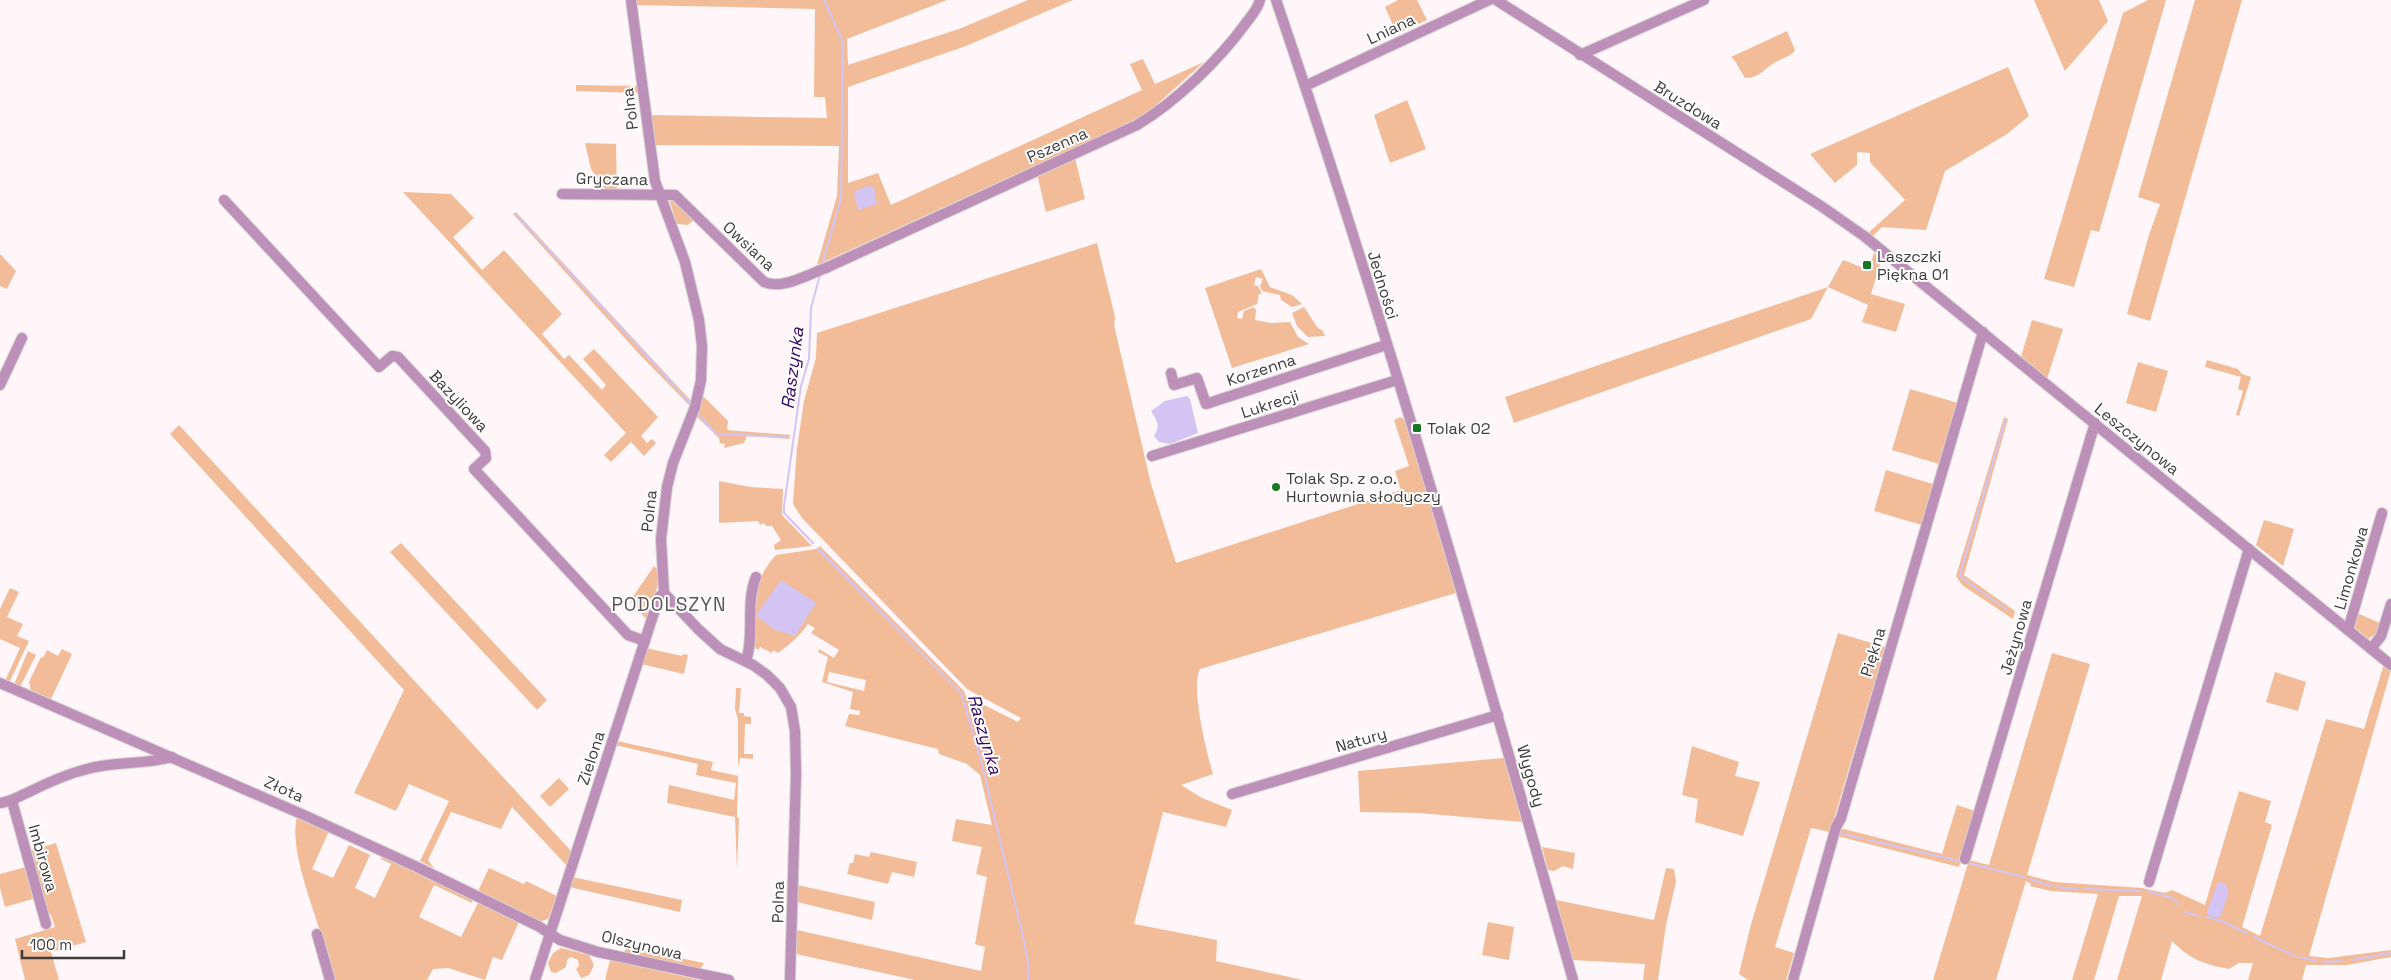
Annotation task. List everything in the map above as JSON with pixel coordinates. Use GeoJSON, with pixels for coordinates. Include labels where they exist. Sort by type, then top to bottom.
{"type":"FeatureCollection","features":[{"type":"Feature","properties":{"kind":"street","name":"Polna"},"geometry":{"type":"LineString","coordinates":[[631,0],[655,181],[685,262],[693,291],[699,320],[702,357],[695,407],[673,463],[667,487],[661,538],[664,593],[720,649],[767,675],[780,688],[793,713],[796,774],[790,980]]}},
{"type":"Feature","properties":{"kind":"street","name":"Pszenna"},"geometry":{"type":"LineString","coordinates":[[828,267],[1145,121],[1214,62],[1243,26],[1260,0]]}},
{"type":"Feature","properties":{"kind":"street","name":"Jedności"},"geometry":{"type":"LineString","coordinates":[[1276,0],[1324,140],[1460,580]]}},
{"type":"Feature","properties":{"kind":"street","name":"Lniana"},"geometry":{"type":"LineString","coordinates":[[1305,86],[1489,0]]}},
{"type":"Feature","properties":{"kind":"street","name":"Bruzdowa"},"geometry":{"type":"LineString","coordinates":[[1496,0],[1821,206],[1864,236]]}},
{"type":"Feature","properties":{"kind":"street"},"geometry":{"type":"LineString","coordinates":[[1580,54],[1704,0]]}},
{"type":"Feature","properties":{"kind":"street","name":"Gryczana"},"geometry":{"type":"LineString","coordinates":[[562,194],[660,195]]}},
{"type":"Feature","properties":{"kind":"street","name":"Owsiana"},"geometry":{"type":"LineString","coordinates":[[660,195],[675,195],[680,198],[767,284],[788,282],[828,267]]}},
{"type":"Feature","properties":{"kind":"street","name":"Bazyliowa"},"geometry":{"type":"LineString","coordinates":[[224,200],[379,367],[392,356],[398,357],[485,452],[486,458],[474,469],[628,635],[645,641]]}},
{"type":"Feature","properties":{"kind":"street","name":"Leszczynowa"},"geometry":{"type":"LineString","coordinates":[[1864,236],[2391,665]]}},
{"type":"Feature","properties":{"kind":"street","name":"Piękna"},"geometry":{"type":"LineString","coordinates":[[1793,980],[1808,922],[1836,827],[1841,818],[1983,332]]}},
{"type":"Feature","properties":{"kind":"street"},"geometry":{"type":"LineString","coordinates":[[0,385],[22,338]]}},
{"type":"Feature","properties":{"kind":"street","name":"Korzenna"},"geometry":{"type":"LineString","coordinates":[[1171,373],[1174,385],[1197,378],[1206,404],[1386,345]]}},
{"type":"Feature","properties":{"kind":"street","name":"Lukrecji"},"geometry":{"type":"LineString","coordinates":[[1152,456],[1397,380]]}},
{"type":"Feature","properties":{"kind":"street","name":"Jeżynowa"},"geometry":{"type":"LineString","coordinates":[[1965,859],[2095,423]]}},
{"type":"Feature","properties":{"kind":"street","name":"Limonkowa"},"geometry":{"type":"LineString","coordinates":[[2348,630],[2382,513]]}},
{"type":"Feature","properties":{"kind":"street"},"geometry":{"type":"LineString","coordinates":[[2149,882],[2248,549]]}},
{"type":"Feature","properties":{"kind":"street"},"geometry":{"type":"LineString","coordinates":[[746,662],[750,650],[752,594],[756,577]]}},
{"type":"Feature","properties":{"kind":"street","name":"Wygody"},"geometry":{"type":"LineString","coordinates":[[1460,580],[1573,980]]}},
{"type":"Feature","properties":{"kind":"street","name":"Zielona"},"geometry":{"type":"LineString","coordinates":[[535,980],[659,597],[664,593]]}},
{"type":"Feature","properties":{"kind":"street"},"geometry":{"type":"LineString","coordinates":[[2372,649],[2381,636],[2391,604]]}},
{"type":"Feature","properties":{"kind":"street","name":"Złota"},"geometry":{"type":"LineString","coordinates":[[0,683],[172,757],[417,867],[538,926],[550,935]]}},
{"type":"Feature","properties":{"kind":"street","name":"Natury"},"geometry":{"type":"LineString","coordinates":[[1232,794],[1498,716]]}},
{"type":"Feature","properties":{"kind":"street"},"geometry":{"type":"LineString","coordinates":[[0,803],[12,801],[40,786],[84,769],[116,763],[156,762],[172,757]]}},
{"type":"Feature","properties":{"kind":"street","name":"Imbirowa"},"geometry":{"type":"LineString","coordinates":[[12,801],[46,924]]}},
{"type":"Feature","properties":{"kind":"street"},"geometry":{"type":"LineString","coordinates":[[317,934],[330,980]]}},
{"type":"Feature","properties":{"kind":"street","name":"Olszynowa"},"geometry":{"type":"LineString","coordinates":[[550,935],[598,952],[729,980]]}},
{"type":"Feature","properties":{"kind":"shaded area"},"geometry":{"type":"Polygon","coordinates":[[[635,0],[947,0],[847,39],[848,65],[959,29],[1028,0],[1073,0],[966,46],[848,87],[848,183],[878,173],[891,205],[1142,90],[1130,64],[1143,59],[1155,84],[1204,62],[1144,116],[817,265],[837,196],[839,146],[653,145],[649,115],[827,118],[825,97],[814,97],[815,9],[635,5],[635,0]]]}},
{"type":"Feature","properties":{"kind":"shaded area"},"geometry":{"type":"Polygon","coordinates":[[[1398,0],[1417,0],[1427,20],[1397,34],[1385,7],[1398,0]]]}},
{"type":"Feature","properties":{"kind":"shaded area"},"geometry":{"type":"Polygon","coordinates":[[[2034,0],[2099,0],[2108,21],[2065,71],[2034,0]]]}},
{"type":"Feature","properties":{"kind":"shaded area"},"geometry":{"type":"Polygon","coordinates":[[[2148,0],[2166,0],[2099,232],[2091,230],[2074,287],[2044,279],[2123,13],[2148,0]]]}},
{"type":"Feature","properties":{"kind":"shaded area"},"geometry":{"type":"Polygon","coordinates":[[[2195,0],[2242,0],[2150,321],[2127,314],[2149,235],[2160,204],[2138,197],[2195,0]]]}},
{"type":"Feature","properties":{"kind":"shaded area"},"geometry":{"type":"Polygon","coordinates":[[[1787,31],[1795,50],[1793,53],[1773,63],[1756,76],[1745,78],[1731,57],[1787,31]]]}},
{"type":"Feature","properties":{"kind":"shaded area"},"geometry":{"type":"Polygon","coordinates":[[[2008,67],[2029,116],[2007,134],[1945,171],[1926,230],[1882,227],[1873,236],[1867,234],[1905,200],[1870,162],[1870,153],[1857,152],[1857,165],[1835,183],[1810,154],[2008,67]]]}},
{"type":"Feature","properties":{"kind":"shaded area"},"geometry":{"type":"Polygon","coordinates":[[[576,85],[637,86],[638,93],[576,91],[576,85]]]}},
{"type":"Feature","properties":{"kind":"shaded area"},"geometry":{"type":"Polygon","coordinates":[[[1407,100],[1426,149],[1390,163],[1374,115],[1407,100]]]}},
{"type":"Feature","properties":{"kind":"shaded area"},"geometry":{"type":"Polygon","coordinates":[[[585,143],[616,144],[617,193],[608,193],[591,169],[585,143]]]}},
{"type":"Feature","properties":{"kind":"shaded area"},"geometry":{"type":"Polygon","coordinates":[[[1075,158],[1085,199],[1046,212],[1037,174],[1075,158]]]}},
{"type":"Feature","properties":{"kind":"shaded area"},"geometry":{"type":"Polygon","coordinates":[[[868,186],[874,187],[877,204],[858,210],[854,194],[857,190],[868,186]]]}},
{"type":"Feature","properties":{"kind":"shaded area"},"geometry":{"type":"Polygon","coordinates":[[[403,192],[451,194],[474,218],[453,237],[482,270],[504,250],[562,314],[542,334],[564,359],[569,355],[602,390],[606,385],[583,359],[594,349],[658,417],[641,436],[647,443],[652,439],[656,443],[644,456],[631,442],[611,462],[604,455],[626,433],[403,192]]]}},
{"type":"Feature","properties":{"kind":"shaded area"},"geometry":{"type":"Polygon","coordinates":[[[669,199],[676,199],[695,219],[688,225],[677,224],[669,199]]]}},
{"type":"Feature","properties":{"kind":"shaded area"},"geometry":{"type":"Polygon","coordinates":[[[516,212],[692,402],[691,407],[640,355],[513,214],[516,212]]]}},
{"type":"Feature","properties":{"kind":"shaded area"},"geometry":{"type":"Polygon","coordinates":[[[1097,243],[1151,484],[1176,563],[1401,490],[1395,471],[1409,466],[1394,420],[1400,417],[1406,420],[1456,593],[1200,669],[1197,678],[1198,704],[1213,774],[1181,785],[1202,798],[1232,810],[1226,827],[1163,812],[1134,924],[1217,940],[1216,961],[1303,980],[915,980],[796,954],[797,930],[981,971],[985,947],[975,944],[987,877],[976,874],[982,847],[952,841],[956,819],[992,825],[980,775],[967,764],[939,754],[938,749],[845,726],[849,714],[859,715],[860,711],[850,709],[853,692],[822,682],[828,657],[818,652],[819,649],[834,658],[839,650],[811,633],[815,628],[808,624],[794,640],[778,653],[773,650],[772,653],[760,647],[758,650],[755,648],[754,610],[757,587],[761,576],[776,555],[816,549],[820,546],[964,691],[966,696],[1018,722],[1021,718],[967,689],[802,518],[793,504],[797,448],[804,401],[816,358],[817,333],[1097,243]],[[829,672],[827,682],[864,691],[866,680],[829,672]]]}},
{"type":"Feature","properties":{"kind":"shaded area"},"geometry":{"type":"Polygon","coordinates":[[[1874,253],[1885,262],[1880,264],[1871,294],[1905,304],[1896,332],[1862,322],[1868,305],[1828,287],[1843,260],[1869,270],[1874,253]]]}},
{"type":"Feature","properties":{"kind":"shaded area"},"geometry":{"type":"Polygon","coordinates":[[[0,254],[16,271],[7,289],[0,286],[0,254]]]}},
{"type":"Feature","properties":{"kind":"shaded area"},"geometry":{"type":"Polygon","coordinates":[[[1261,269],[1270,287],[1292,295],[1302,304],[1292,307],[1281,300],[1280,295],[1262,291],[1260,286],[1263,279],[1256,277],[1254,285],[1258,286],[1262,294],[1259,294],[1257,304],[1238,312],[1237,318],[1242,319],[1244,311],[1254,307],[1256,310],[1255,320],[1271,323],[1290,322],[1298,337],[1309,344],[1232,368],[1205,288],[1261,269]]]}},
{"type":"Feature","properties":{"kind":"shaded area"},"geometry":{"type":"Polygon","coordinates":[[[1828,287],[1811,319],[1514,423],[1505,397],[1828,287]]]}},
{"type":"Feature","properties":{"kind":"shaded area"},"geometry":{"type":"Polygon","coordinates":[[[1304,307],[1325,336],[1308,337],[1297,326],[1292,313],[1304,307]]]}},
{"type":"Feature","properties":{"kind":"shaded area"},"geometry":{"type":"Polygon","coordinates":[[[2032,320],[2063,329],[2047,379],[2021,357],[2032,320]]]}},
{"type":"Feature","properties":{"kind":"shaded area"},"geometry":{"type":"Polygon","coordinates":[[[2207,360],[2238,369],[2242,374],[2251,377],[2239,416],[2236,415],[2243,391],[2238,389],[2241,377],[2205,367],[2207,360]]]}},
{"type":"Feature","properties":{"kind":"shaded area"},"geometry":{"type":"Polygon","coordinates":[[[2138,362],[2168,371],[2156,412],[2126,403],[2138,362]]]}},
{"type":"Feature","properties":{"kind":"shaded area"},"geometry":{"type":"Polygon","coordinates":[[[1910,389],[1958,403],[1939,464],[1892,450],[1910,389]]]}},
{"type":"Feature","properties":{"kind":"shaded area"},"geometry":{"type":"Polygon","coordinates":[[[701,394],[728,421],[727,430],[790,435],[789,439],[747,436],[744,443],[724,448],[725,444],[720,443],[719,438],[695,415],[701,394]]]}},
{"type":"Feature","properties":{"kind":"shaded area"},"geometry":{"type":"Polygon","coordinates":[[[1187,396],[1190,399],[1198,433],[1170,444],[1159,442],[1154,436],[1158,426],[1151,411],[1165,401],[1187,396]]]}},
{"type":"Feature","properties":{"kind":"shaded area"},"geometry":{"type":"Polygon","coordinates":[[[2004,417],[2008,419],[1964,575],[2015,611],[2013,619],[1962,585],[1956,576],[2004,417]]]}},
{"type":"Feature","properties":{"kind":"shaded area"},"geometry":{"type":"Polygon","coordinates":[[[179,425],[571,851],[567,866],[512,807],[501,829],[451,812],[428,860],[434,868],[420,861],[449,801],[409,784],[396,811],[354,793],[404,690],[170,434],[179,425]]]}},
{"type":"Feature","properties":{"kind":"shaded area"},"geometry":{"type":"Polygon","coordinates":[[[1886,470],[1933,484],[1922,525],[1874,511],[1886,470]]]}},
{"type":"Feature","properties":{"kind":"shaded area"},"geometry":{"type":"Polygon","coordinates":[[[719,481],[750,487],[783,489],[782,515],[812,546],[775,550],[774,545],[781,540],[772,526],[766,526],[764,523],[760,525],[758,521],[719,523],[719,481]]]}},
{"type":"Feature","properties":{"kind":"shaded area"},"geometry":{"type":"Polygon","coordinates":[[[2264,520],[2294,529],[2283,566],[2256,545],[2264,520]]]}},
{"type":"Feature","properties":{"kind":"shaded area"},"geometry":{"type":"Polygon","coordinates":[[[401,543],[547,700],[537,710],[390,552],[401,543]]]}},
{"type":"Feature","properties":{"kind":"shaded area"},"geometry":{"type":"Polygon","coordinates":[[[654,566],[658,570],[659,581],[647,620],[630,601],[654,566]]]}},
{"type":"Feature","properties":{"kind":"shaded area"},"geometry":{"type":"Polygon","coordinates":[[[781,580],[816,603],[795,636],[773,629],[757,616],[781,580]]]}},
{"type":"Feature","properties":{"kind":"shaded area"},"geometry":{"type":"Polygon","coordinates":[[[10,588],[19,592],[7,617],[23,624],[17,636],[29,641],[9,683],[5,681],[20,648],[0,639],[0,609],[10,588]]]}},
{"type":"Feature","properties":{"kind":"shaded area"},"geometry":{"type":"Polygon","coordinates":[[[2357,613],[2382,624],[2379,632],[2368,639],[2353,626],[2357,613]]]}},
{"type":"Feature","properties":{"kind":"shaded area"},"geometry":{"type":"Polygon","coordinates":[[[1838,633],[1885,647],[1830,832],[1811,828],[1775,947],[1794,953],[1786,980],[1748,980],[1739,974],[1750,928],[1838,633]]]}},
{"type":"Feature","properties":{"kind":"shaded area"},"geometry":{"type":"Polygon","coordinates":[[[646,648],[682,656],[683,654],[688,655],[684,674],[641,664],[645,659],[646,648]]]}},
{"type":"Feature","properties":{"kind":"shaded area"},"geometry":{"type":"Polygon","coordinates":[[[62,649],[72,654],[51,699],[31,690],[29,682],[41,657],[43,658],[47,650],[58,656],[62,649]]]}},
{"type":"Feature","properties":{"kind":"shaded area"},"geometry":{"type":"Polygon","coordinates":[[[28,651],[36,655],[20,687],[15,685],[15,682],[28,651]]]}},
{"type":"Feature","properties":{"kind":"shaded area"},"geometry":{"type":"Polygon","coordinates":[[[2052,653],[2090,664],[2027,875],[2054,882],[2142,888],[2165,893],[2172,890],[2205,905],[2239,791],[2271,801],[2265,822],[2272,825],[2242,927],[2260,936],[2326,719],[2364,729],[2384,664],[2391,670],[2309,956],[2329,958],[2391,950],[2391,957],[2347,965],[2306,965],[2302,980],[2248,980],[2253,963],[2239,963],[2229,969],[2212,965],[2192,957],[2172,941],[2161,980],[2117,980],[2142,896],[2119,896],[2094,980],[2072,980],[2098,894],[2051,891],[2030,886],[2031,884],[2026,881],[1996,980],[1933,980],[1969,860],[1989,865],[2052,653]]]}},
{"type":"Feature","properties":{"kind":"shaded area"},"geometry":{"type":"Polygon","coordinates":[[[2275,672],[2306,682],[2298,711],[2266,702],[2275,672]]]}},
{"type":"Feature","properties":{"kind":"shaded area"},"geometry":{"type":"Polygon","coordinates":[[[736,688],[741,688],[739,713],[744,713],[744,716],[751,717],[751,724],[745,724],[744,754],[753,754],[753,759],[740,758],[738,767],[738,719],[735,709],[736,688]]]}},
{"type":"Feature","properties":{"kind":"shaded area"},"geometry":{"type":"Polygon","coordinates":[[[617,741],[713,762],[711,770],[738,776],[737,870],[735,817],[667,803],[669,785],[734,800],[736,783],[696,775],[698,764],[615,745],[617,741]]]}},
{"type":"Feature","properties":{"kind":"shaded area"},"geometry":{"type":"Polygon","coordinates":[[[1692,746],[1739,762],[1735,776],[1760,782],[1743,836],[1695,822],[1698,799],[1682,795],[1692,746]]]}},
{"type":"Feature","properties":{"kind":"shaded area"},"geometry":{"type":"Polygon","coordinates":[[[1504,758],[1522,822],[1419,813],[1360,812],[1358,771],[1504,758]]]}},
{"type":"Feature","properties":{"kind":"shaded area"},"geometry":{"type":"Polygon","coordinates":[[[559,778],[569,789],[550,807],[540,796],[559,778]]]}},
{"type":"Feature","properties":{"kind":"shaded area"},"geometry":{"type":"Polygon","coordinates":[[[1957,805],[1975,811],[1959,867],[1837,836],[1840,828],[1942,854],[1957,805]]]}},
{"type":"Feature","properties":{"kind":"shaded area"},"geometry":{"type":"Polygon","coordinates":[[[297,817],[330,829],[312,869],[333,878],[349,845],[370,855],[355,888],[375,898],[391,864],[381,859],[383,855],[472,898],[472,903],[434,885],[419,917],[461,937],[479,901],[519,922],[502,960],[493,957],[485,980],[448,968],[433,969],[427,980],[333,980],[298,858],[295,829],[297,817]]]}},
{"type":"Feature","properties":{"kind":"shaded area"},"geometry":{"type":"Polygon","coordinates":[[[56,843],[86,942],[51,952],[59,980],[25,980],[15,939],[55,927],[51,915],[48,913],[30,851],[56,843]]]}},
{"type":"Feature","properties":{"kind":"shaded area"},"geometry":{"type":"Polygon","coordinates":[[[1542,847],[1575,853],[1573,869],[1563,866],[1554,871],[1548,870],[1542,847]]]}},
{"type":"Feature","properties":{"kind":"shaded area"},"geometry":{"type":"Polygon","coordinates":[[[871,852],[917,862],[914,877],[892,872],[888,884],[847,874],[855,854],[869,857],[871,852]]]}},
{"type":"Feature","properties":{"kind":"shaded area"},"geometry":{"type":"Polygon","coordinates":[[[26,867],[36,898],[5,907],[0,888],[0,874],[26,867]]]}},
{"type":"Feature","properties":{"kind":"shaded area"},"geometry":{"type":"Polygon","coordinates":[[[489,868],[524,884],[526,881],[557,896],[548,919],[539,922],[479,893],[489,868]]]}},
{"type":"Feature","properties":{"kind":"shaded area"},"geometry":{"type":"Polygon","coordinates":[[[1666,868],[1674,869],[1676,882],[1666,925],[1658,980],[1643,980],[1645,964],[1573,960],[1556,900],[1654,920],[1666,868]]]}},
{"type":"Feature","properties":{"kind":"shaded area"},"geometry":{"type":"Polygon","coordinates":[[[572,877],[682,900],[680,912],[569,887],[572,877]]]}},
{"type":"Feature","properties":{"kind":"shaded area"},"geometry":{"type":"Polygon","coordinates":[[[2221,882],[2226,884],[2228,894],[2221,915],[2217,918],[2208,915],[2207,912],[2217,884],[2221,882]]]}},
{"type":"Feature","properties":{"kind":"shaded area"},"geometry":{"type":"Polygon","coordinates":[[[797,885],[875,902],[872,920],[797,902],[797,885]]]}},
{"type":"Feature","properties":{"kind":"shaded area"},"geometry":{"type":"Polygon","coordinates":[[[1488,922],[1514,927],[1509,960],[1482,955],[1488,922]]]}},
{"type":"Feature","properties":{"kind":"shaded area"},"geometry":{"type":"Polygon","coordinates":[[[626,947],[704,963],[700,970],[624,954],[626,947]]]}},
{"type":"Feature","properties":{"kind":"shaded area"},"geometry":{"type":"Polygon","coordinates":[[[561,948],[589,955],[594,965],[589,975],[581,978],[576,969],[579,966],[578,960],[571,957],[567,960],[566,967],[556,973],[551,972],[548,963],[553,953],[561,948]]]}},
{"type":"Feature","properties":{"kind":"shaded area"},"geometry":{"type":"Polygon","coordinates":[[[610,960],[700,980],[605,980],[610,960]]]}},
{"type":"Feature","properties":{"kind":"waterway","name":"Raszynka"},"geometry":{"type":"LineString","coordinates":[[822,265],[841,198],[843,42],[824,0]]}},
{"type":"Feature","properties":{"kind":"waterway"},"geometry":{"type":"LineString","coordinates":[[516,214],[691,404]]}},
{"type":"Feature","properties":{"kind":"waterway","name":"Raszynka"},"geometry":{"type":"LineString","coordinates":[[813,543],[784,513],[784,506],[801,386],[809,359],[811,308],[820,275]]}},
{"type":"Feature","properties":{"kind":"waterway"},"geometry":{"type":"LineString","coordinates":[[698,414],[716,434],[787,437]]}},
{"type":"Feature","properties":{"kind":"waterway"},"geometry":{"type":"LineString","coordinates":[[2005,421],[1960,574],[1962,578],[2006,609]]}},
{"type":"Feature","properties":{"kind":"waterway","name":"Raszynka"},"geometry":{"type":"LineString","coordinates":[[818,549],[961,693],[980,756],[1024,941],[1029,967],[1028,980]]}},
{"type":"Feature","properties":{"kind":"waterway"},"geometry":{"type":"LineString","coordinates":[[1840,833],[1863,839]]}},
{"type":"Feature","properties":{"kind":"waterway"},"geometry":{"type":"LineString","coordinates":[[1869,840],[1959,861]]}},
{"type":"Feature","properties":{"kind":"waterway"},"geometry":{"type":"LineString","coordinates":[[1968,863],[2024,877]]}},
{"type":"Feature","properties":{"kind":"waterway"},"geometry":{"type":"LineString","coordinates":[[2030,879],[2051,886]]}},
{"type":"Feature","properties":{"kind":"waterway"},"geometry":{"type":"LineString","coordinates":[[2056,887],[2078,889]]}},
{"type":"Feature","properties":{"kind":"waterway"},"geometry":{"type":"LineString","coordinates":[[2084,889],[2140,891]]}},
{"type":"Feature","properties":{"kind":"waterway"},"geometry":{"type":"LineString","coordinates":[[2148,891],[2172,898],[2179,905]]}},
{"type":"Feature","properties":{"kind":"waterway"},"geometry":{"type":"LineString","coordinates":[[2185,912],[2198,916]]}},
{"type":"Feature","properties":{"kind":"waterway"},"geometry":{"type":"LineString","coordinates":[[2207,917],[2247,933]]}},
{"type":"Feature","properties":{"kind":"waterway"},"geometry":{"type":"LineString","coordinates":[[2254,937],[2295,956]]}},
{"type":"Feature","properties":{"kind":"waterway"},"geometry":{"type":"LineString","coordinates":[[2352,960],[2391,953]]}},
{"type":"Feature","properties":{"kind":"waterway"},"geometry":{"type":"LineString","coordinates":[[2299,957],[2316,961]]}},
{"type":"Feature","properties":{"kind":"waterway"},"geometry":{"type":"LineString","coordinates":[[2322,962],[2342,961]]}},
{"type":"Feature","properties":{"kind":"place","name":"Laszczki Piękna 01"},"geometry":{"type":"Point","coordinates":[1867,265]}},
{"type":"Feature","properties":{"kind":"place","name":"Tolak 02"},"geometry":{"type":"Point","coordinates":[1417,428]}},
{"type":"Feature","properties":{"kind":"place","name":"Tolak Sp. z o.o. Hurtownia słodyczy"},"geometry":{"type":"Point","coordinates":[1276,487]}},
{"type":"Feature","properties":{"kind":"district","name":"PODOLSZYN"},"geometry":{"type":"Point","coordinates":[669,604]}}]}
